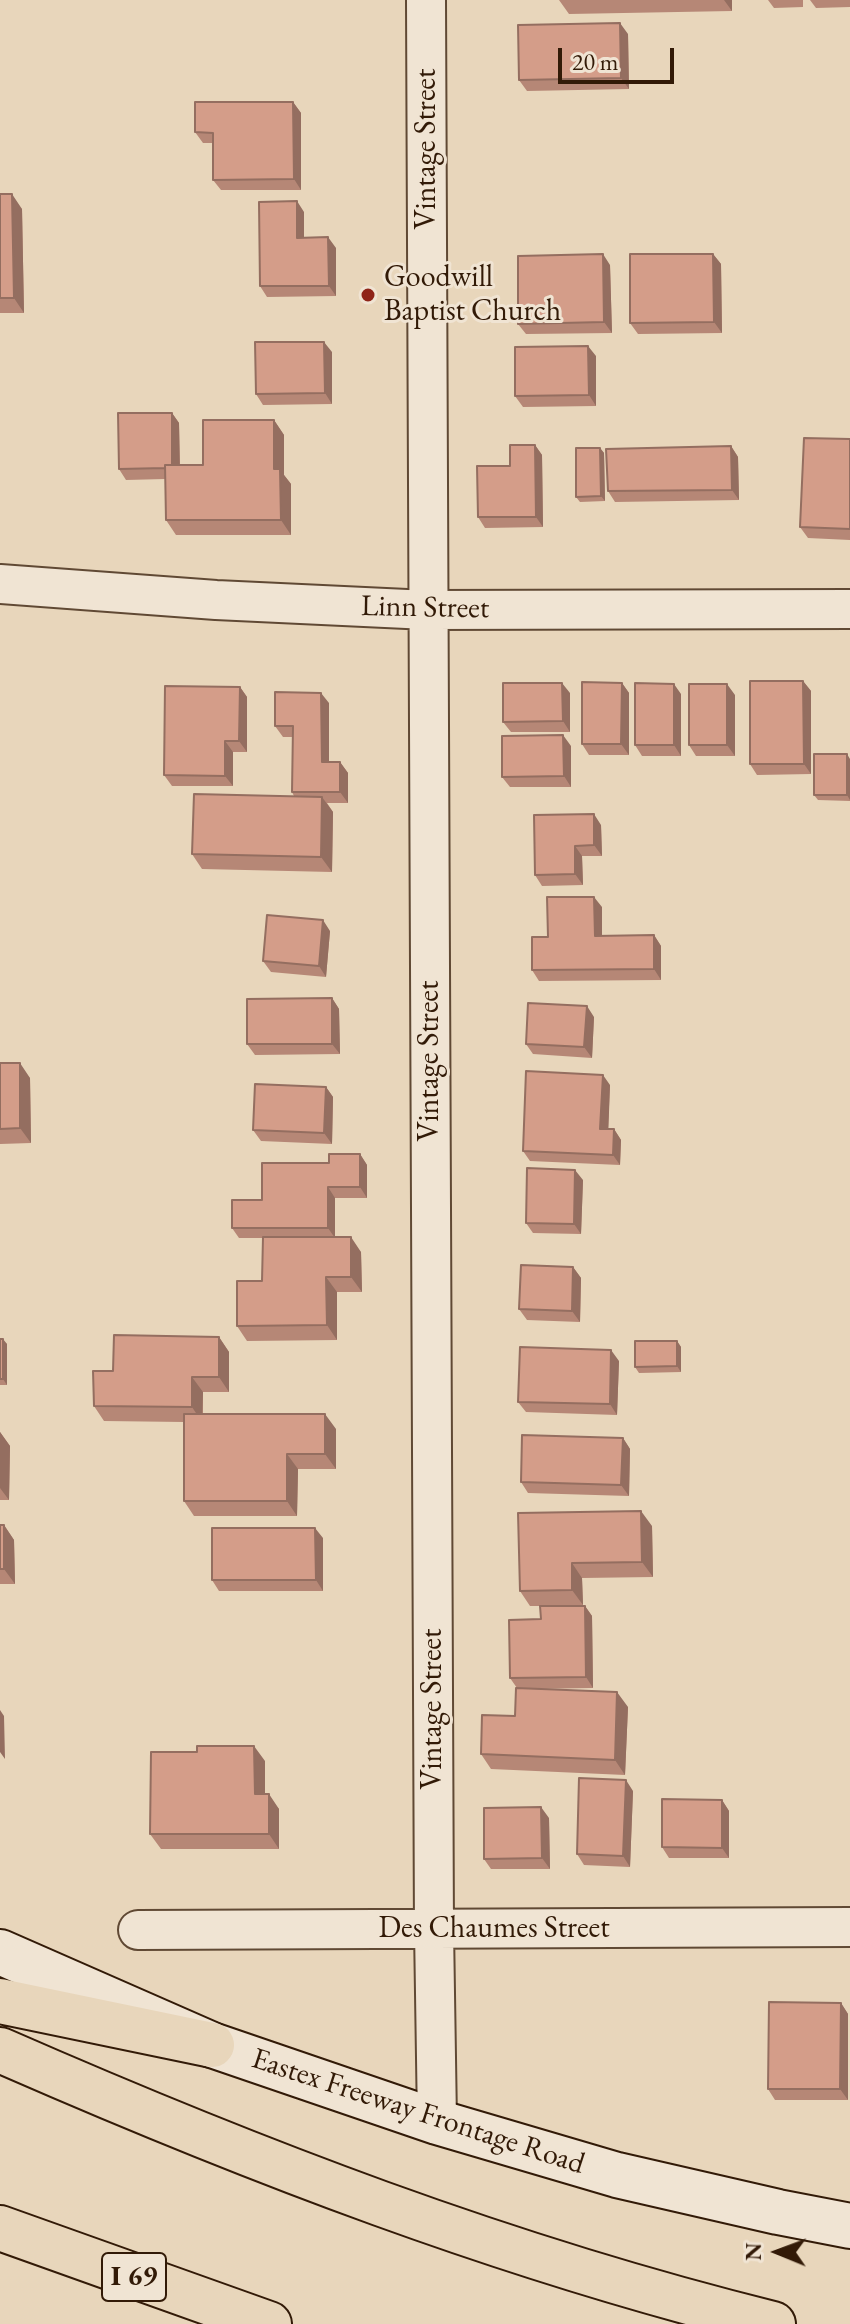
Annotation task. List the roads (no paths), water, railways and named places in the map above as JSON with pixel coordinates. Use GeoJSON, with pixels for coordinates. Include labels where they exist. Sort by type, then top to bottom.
{"type":"FeatureCollection","features":[{"type":"Feature","properties":{"kind":"highway"},"geometry":{"type":"LineString","coordinates":[[0,2001],[212,2045]]}},
{"type":"Feature","properties":{"kind":"highway"},"geometry":{"type":"LineString","coordinates":[[0,2050],[251,2155],[454,2231],[674,2300],[773,2324]]}},
{"type":"Feature","properties":{"kind":"highway","name":"I 69"},"geometry":{"type":"LineString","coordinates":[[0,2228],[269,2324]]}},
{"type":"Feature","properties":{"kind":"main road","name":"Eastex Freeway Frontage Road"},"geometry":{"type":"LineString","coordinates":[[0,1952],[212,2045],[437,2122],[617,2175],[850,2226]]}},
{"type":"Feature","properties":{"kind":"street","name":"Vintage Street"},"geometry":{"type":"LineString","coordinates":[[426,0],[437,2122]]}},
{"type":"Feature","properties":{"kind":"street","name":"Linn Street"},"geometry":{"type":"LineString","coordinates":[[0,584],[216,600],[428,610],[850,609]]}},
{"type":"Feature","properties":{"kind":"street","name":"Des Chaumes Street"},"geometry":{"type":"LineString","coordinates":[[138,1930],[850,1927]]}},
{"type":"Feature","properties":{"kind":"place","name":"Goodwill Baptist Church"},"geometry":{"type":"Point","coordinates":[368,295]}}]}
